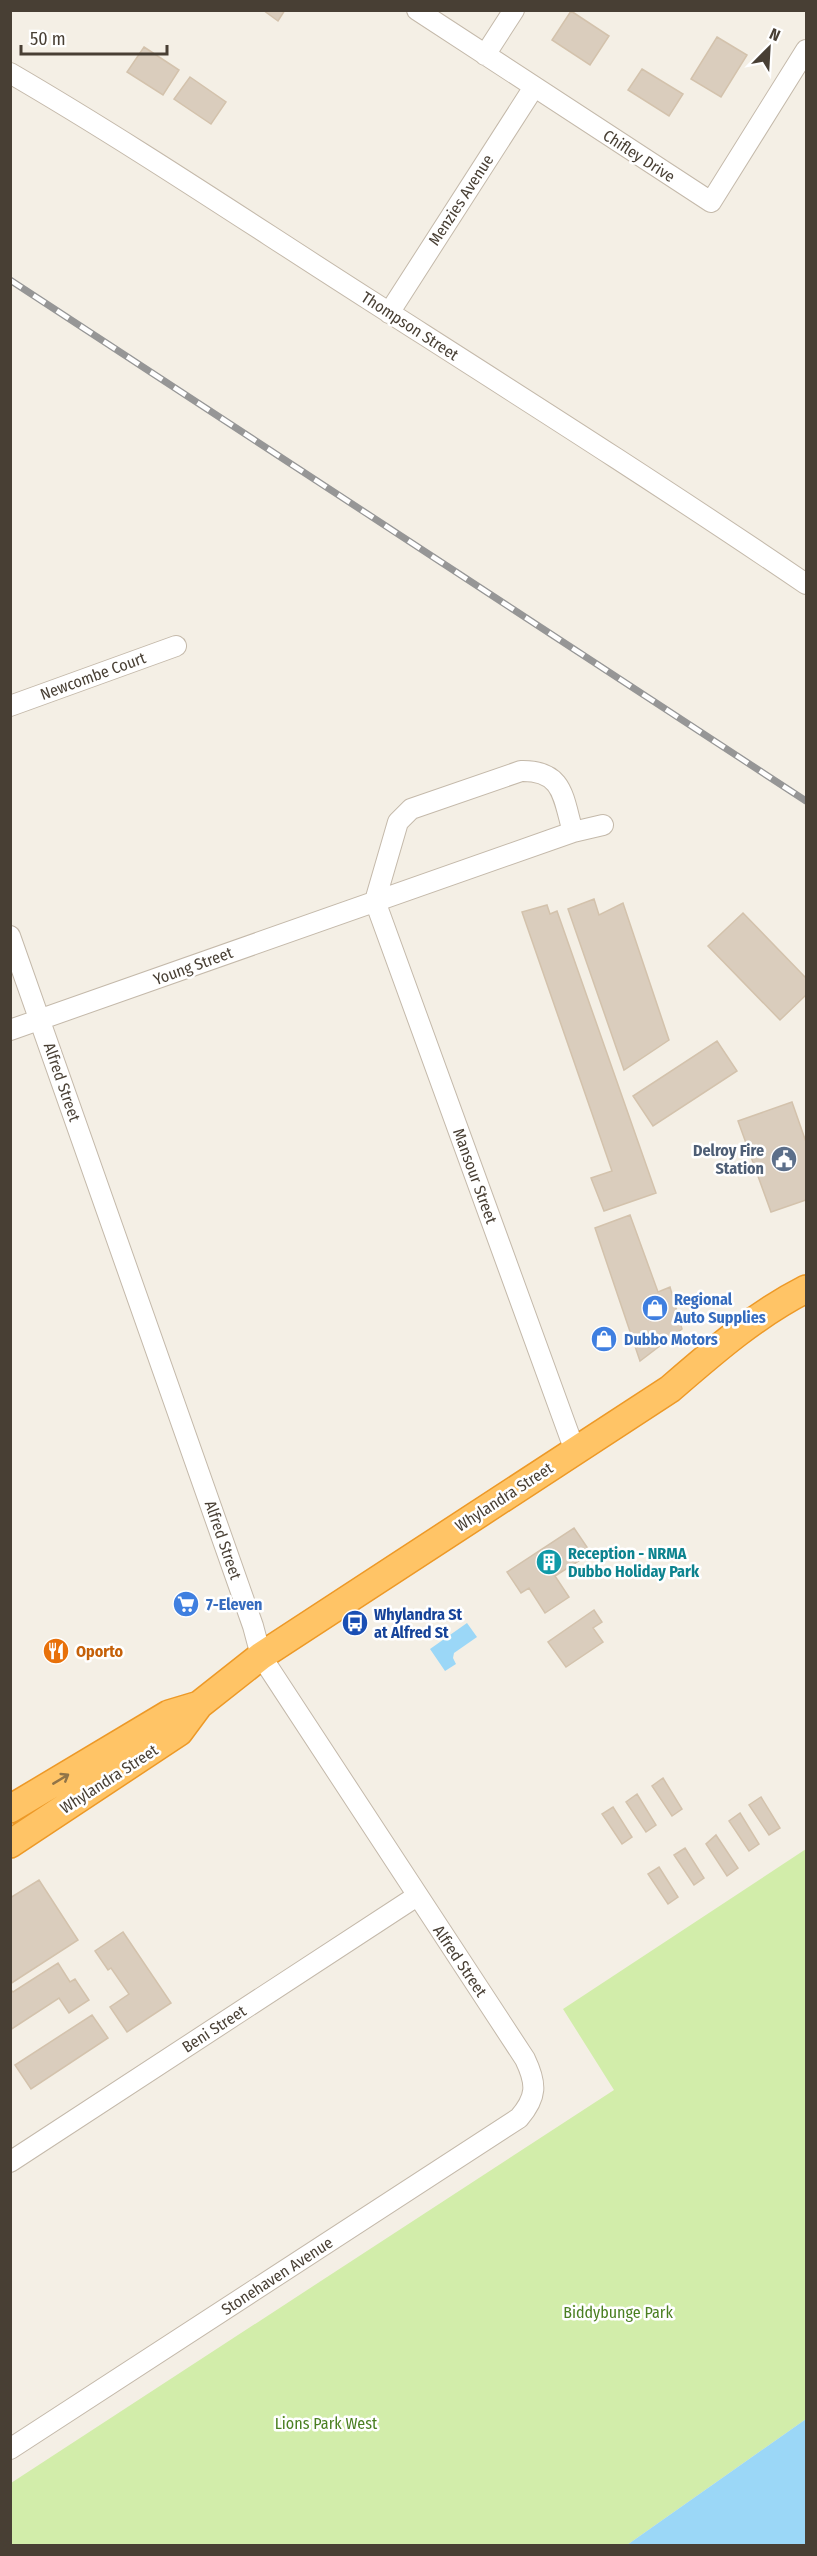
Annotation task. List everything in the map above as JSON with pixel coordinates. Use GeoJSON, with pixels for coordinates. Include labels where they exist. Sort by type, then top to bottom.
{"type":"FeatureCollection","features":[{"type":"Feature","properties":{"kind":"highway","name":"Whylandra Street"},"geometry":{"type":"LineString","coordinates":[[13,1841],[179,1732],[199,1705],[261,1656],[670,1389],[729,1337],[774,1306],[807,1289]]}},
{"type":"Feature","properties":{"kind":"highway","name":"Whylandra Street"},"geometry":{"type":"LineString","coordinates":[[10,1809],[169,1714],[199,1705]]}},
{"type":"Feature","properties":{"kind":"street","name":"Chifley Drive"},"geometry":{"type":"LineString","coordinates":[[417,10],[711,202],[807,50]]}},
{"type":"Feature","properties":{"kind":"street"},"geometry":{"type":"LineString","coordinates":[[485,55],[514,10]]}},
{"type":"Feature","properties":{"kind":"street","name":"Thompson Street"},"geometry":{"type":"LineString","coordinates":[[10,73],[67,106],[724,528],[807,584]]}},
{"type":"Feature","properties":{"kind":"street","name":"Menzies Avenue"},"geometry":{"type":"LineString","coordinates":[[389,313],[534,87]]}},
{"type":"Feature","properties":{"kind":"street","name":"Newcombe Court"},"geometry":{"type":"LineString","coordinates":[[10,706],[176,646]]}},
{"type":"Feature","properties":{"kind":"street"},"geometry":{"type":"LineString","coordinates":[[375,901],[398,822],[411,809],[521,771],[533,771],[546,773],[556,782],[573,832]]}},
{"type":"Feature","properties":{"kind":"street","name":"Young Street"},"geometry":{"type":"LineString","coordinates":[[10,1030],[573,832],[603,825]]}},
{"type":"Feature","properties":{"kind":"street","name":"Mansour Street"},"geometry":{"type":"LineString","coordinates":[[375,901],[575,1450]]}},
{"type":"Feature","properties":{"kind":"street","name":"Alfred Street"},"geometry":{"type":"LineString","coordinates":[[10,936],[249,1615],[261,1656],[525,2059],[534,2076],[534,2093]]}},
{"type":"Feature","properties":{"kind":"street","name":"Beni Street"},"geometry":{"type":"LineString","coordinates":[[10,2162],[417,1896]]}},
{"type":"Feature","properties":{"kind":"street","name":"Stonehaven Avenue"},"geometry":{"type":"LineString","coordinates":[[10,2450],[519,2118],[528,2108],[534,2093]]}},
{"type":"Feature","properties":{"kind":"green space","name":"Biddybunge Park"},"geometry":{"type":"Polygon","coordinates":[[[806,1849],[806,2419],[627,2545],[11,2546],[11,2483],[614,2090],[563,2009],[806,1849]]]}},
{"type":"Feature","properties":{"kind":"water"},"geometry":{"type":"Polygon","coordinates":[[[467,1623],[477,1637],[454,1653],[453,1658],[456,1664],[445,1671],[430,1649],[467,1623]]]}},
{"type":"Feature","properties":{"kind":"water"},"geometry":{"type":"Polygon","coordinates":[[[806,2419],[806,2545],[627,2545],[806,2419]]]}},
{"type":"Feature","properties":{"kind":"building"},"geometry":{"type":"Polygon","coordinates":[[[263,10],[285,10],[278,21],[263,10]]]}},
{"type":"Feature","properties":{"kind":"building"},"geometry":{"type":"Polygon","coordinates":[[[571,11],[609,36],[590,65],[552,40],[571,11]]]}},
{"type":"Feature","properties":{"kind":"building"},"geometry":{"type":"Polygon","coordinates":[[[717,37],[747,55],[721,97],[691,79],[717,37]]]}},
{"type":"Feature","properties":{"kind":"building"},"geometry":{"type":"Polygon","coordinates":[[[144,47],[179,70],[163,95],[127,72],[144,47]]]}},
{"type":"Feature","properties":{"kind":"building"},"geometry":{"type":"Polygon","coordinates":[[[642,69],[683,94],[669,116],[628,90],[642,69]]]}},
{"type":"Feature","properties":{"kind":"building"},"geometry":{"type":"Polygon","coordinates":[[[190,77],[226,102],[211,124],[174,99],[190,77]]]}},
{"type":"Feature","properties":{"kind":"building"},"geometry":{"type":"Polygon","coordinates":[[[594,899],[599,915],[623,903],[669,1040],[624,1070],[568,909],[594,899]]]}},
{"type":"Feature","properties":{"kind":"building"},"geometry":{"type":"Polygon","coordinates":[[[547,905],[550,914],[557,911],[656,1193],[604,1211],[591,1178],[612,1171],[522,912],[547,905]]]}},
{"type":"Feature","properties":{"kind":"building"},"geometry":{"type":"Polygon","coordinates":[[[743,913],[806,978],[806,995],[780,1020],[708,946],[743,913]]]}},
{"type":"Feature","properties":{"kind":"building"},"geometry":{"type":"Polygon","coordinates":[[[717,1041],[737,1071],[653,1126],[633,1096],[717,1041]]]}},
{"type":"Feature","properties":{"kind":"building"},"geometry":{"type":"Polygon","coordinates":[[[792,1102],[806,1142],[806,1200],[771,1212],[738,1121],[792,1102]]]}},
{"type":"Feature","properties":{"kind":"building"},"geometry":{"type":"Polygon","coordinates":[[[630,1215],[658,1292],[670,1287],[682,1329],[640,1361],[595,1228],[630,1215]]]}},
{"type":"Feature","properties":{"kind":"building","name":"Reception - NRMA Dubbo Holiday Park"},"geometry":{"type":"Polygon","coordinates":[[[574,1528],[591,1553],[555,1576],[569,1597],[545,1613],[529,1588],[521,1593],[507,1572],[574,1528]]]}},
{"type":"Feature","properties":{"kind":"building"},"geometry":{"type":"Polygon","coordinates":[[[594,1610],[602,1622],[593,1628],[603,1642],[566,1667],[548,1642],[594,1610]]]}},
{"type":"Feature","properties":{"kind":"building"},"geometry":{"type":"Polygon","coordinates":[[[663,1778],[682,1809],[672,1816],[652,1786],[663,1778]]]}},
{"type":"Feature","properties":{"kind":"building"},"geometry":{"type":"Polygon","coordinates":[[[637,1794],[656,1825],[646,1832],[626,1802],[637,1794]]]}},
{"type":"Feature","properties":{"kind":"building"},"geometry":{"type":"Polygon","coordinates":[[[761,1797],[780,1828],[769,1835],[749,1805],[761,1797]]]}},
{"type":"Feature","properties":{"kind":"building"},"geometry":{"type":"Polygon","coordinates":[[[613,1807],[632,1837],[622,1844],[602,1814],[613,1807]]]}},
{"type":"Feature","properties":{"kind":"building"},"geometry":{"type":"Polygon","coordinates":[[[740,1813],[759,1844],[749,1851],[729,1821],[740,1813]]]}},
{"type":"Feature","properties":{"kind":"building"},"geometry":{"type":"Polygon","coordinates":[[[716,1835],[738,1868],[727,1876],[706,1844],[716,1835]]]}},
{"type":"Feature","properties":{"kind":"building"},"geometry":{"type":"Polygon","coordinates":[[[685,1848],[704,1878],[694,1885],[674,1855],[685,1848]]]}},
{"type":"Feature","properties":{"kind":"building"},"geometry":{"type":"Polygon","coordinates":[[[659,1867],[678,1897],[668,1904],[648,1874],[659,1867]]]}},
{"type":"Feature","properties":{"kind":"building"},"geometry":{"type":"Polygon","coordinates":[[[39,1880],[78,1940],[10,1984],[10,1898],[39,1880]]]}},
{"type":"Feature","properties":{"kind":"building"},"geometry":{"type":"Polygon","coordinates":[[[123,1932],[171,2003],[127,2032],[110,2007],[129,1994],[111,1968],[108,1970],[95,1951],[123,1932]]]}},
{"type":"Feature","properties":{"kind":"building"},"geometry":{"type":"Polygon","coordinates":[[[58,1963],[70,1982],[75,1979],[89,2000],[69,2013],[59,1998],[10,2030],[10,1989],[13,1992],[58,1963]]]}},
{"type":"Feature","properties":{"kind":"building"},"geometry":{"type":"Polygon","coordinates":[[[92,2015],[108,2038],[31,2089],[15,2065],[92,2015]]]}},
{"type":"Feature","properties":{"kind":"railway"},"geometry":{"type":"LineString","coordinates":[[10,280],[806,801]]}},
{"type":"Feature","properties":{"kind":"place","name":"Delroy Fire Station"},"geometry":{"type":"Point","coordinates":[784,1159]}},
{"type":"Feature","properties":{"kind":"place","name":"Regional Auto Supplies"},"geometry":{"type":"Point","coordinates":[655,1308]}},
{"type":"Feature","properties":{"kind":"place","name":"Dubbo Motors"},"geometry":{"type":"Point","coordinates":[604,1339]}},
{"type":"Feature","properties":{"kind":"place","name":"Reception - NRMA Dubbo Holiday Park"},"geometry":{"type":"Point","coordinates":[549,1562]}},
{"type":"Feature","properties":{"kind":"place","name":"7-Eleven"},"geometry":{"type":"Point","coordinates":[186,1604]}},
{"type":"Feature","properties":{"kind":"place","name":"Whylandra St at Alfred St"},"geometry":{"type":"Point","coordinates":[355,1623]}},
{"type":"Feature","properties":{"kind":"place","name":"Oporto"},"geometry":{"type":"Point","coordinates":[56,1651]}},
{"type":"Feature","properties":{"kind":"park label","name":"Lions Park West"},"geometry":{"type":"Point","coordinates":[326,2423]}}]}
